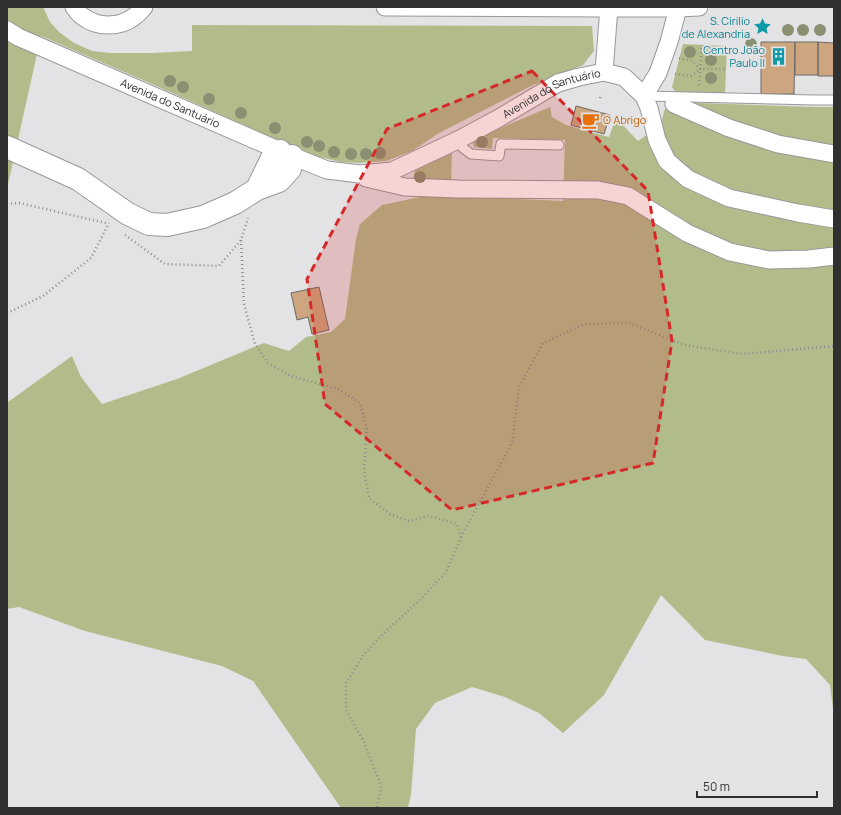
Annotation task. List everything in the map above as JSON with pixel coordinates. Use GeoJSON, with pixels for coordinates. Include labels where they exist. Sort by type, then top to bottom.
{"type":"FeatureCollection","features":[{"type":"Feature","properties":{"kind":"street"},"geometry":{"type":"LineString","coordinates":[[74,7],[82,16],[95,23],[109,25],[123,23],[136,16],[144,7]]}},
{"type":"Feature","properties":{"kind":"street"},"geometry":{"type":"LineString","coordinates":[[385,7],[698,7]]}},
{"type":"Feature","properties":{"kind":"street"},"geometry":{"type":"LineString","coordinates":[[604,72],[609,8]]}},
{"type":"Feature","properties":{"kind":"street"},"geometry":{"type":"LineString","coordinates":[[644,96],[658,73],[669,42],[678,8]]}},
{"type":"Feature","properties":{"kind":"street","name":"Avenida do Santuário"},"geometry":{"type":"LineString","coordinates":[[7,30],[18,38],[327,170],[360,174],[392,171],[499,118],[558,83],[604,72],[624,77],[644,96],[649,108],[657,140],[667,161],[688,179],[729,198],[834,219]]}},
{"type":"Feature","properties":{"kind":"street"},"geometry":{"type":"LineString","coordinates":[[674,104],[729,128],[778,144],[834,154]]}},
{"type":"Feature","properties":{"kind":"street"},"geometry":{"type":"LineString","coordinates":[[7,147],[78,179],[128,214],[149,224],[167,225],[204,217],[235,203],[257,189],[272,158],[286,153]]}},
{"type":"Feature","properties":{"kind":"street","name":"Avenida do Santuário"},"geometry":{"type":"LineString","coordinates":[[336,171],[405,188],[598,190],[628,196],[687,233],[730,252],[769,260],[809,259],[834,256]]}},
{"type":"Feature","properties":{"kind":"lane"},"geometry":{"type":"LineString","coordinates":[[644,96],[834,100]]}},
{"type":"Feature","properties":{"kind":"lane"},"geometry":{"type":"LineString","coordinates":[[460,138],[463,148],[471,154],[499,156],[501,144],[559,145]]}},
{"type":"Feature","properties":{"kind":"path"},"geometry":{"type":"LineString","coordinates":[[699,88],[702,45]]}},
{"type":"Feature","properties":{"kind":"path"},"geometry":{"type":"LineString","coordinates":[[679,58],[692,61],[700,69]]}},
{"type":"Feature","properties":{"kind":"path"},"geometry":{"type":"LineString","coordinates":[[675,74],[691,76],[700,69],[726,69]]}},
{"type":"Feature","properties":{"kind":"path"},"geometry":{"type":"LineString","coordinates":[[600,98],[601,94]]}},
{"type":"Feature","properties":{"kind":"path"},"geometry":{"type":"LineString","coordinates":[[7,313],[43,296],[91,258],[109,223]]}},
{"type":"Feature","properties":{"kind":"path"},"geometry":{"type":"LineString","coordinates":[[241,240],[244,304],[255,344],[268,363],[291,376],[338,390],[360,404],[367,428],[364,470],[369,498],[390,514],[409,521],[429,516],[456,524],[461,538]]}},
{"type":"Feature","properties":{"kind":"path"},"geometry":{"type":"LineString","coordinates":[[377,808],[381,786],[364,742],[346,710],[346,683],[364,654],[387,630],[419,601],[446,572],[461,538],[512,443],[519,386],[543,343],[584,324],[629,323],[684,345],[742,354],[834,346]]}},
{"type":"Feature","properties":{"kind":"highlighted area"},"geometry":{"type":"Polygon","coordinates":[[[532,71],[648,191],[672,341],[653,463],[452,510],[325,404],[307,279],[387,129],[532,71]]]}},
{"type":"Feature","properties":{"kind":"green space"},"geometry":{"type":"Polygon","coordinates":[[[7,7],[43,7],[50,22],[59,32],[74,43],[92,51],[110,53],[192,51],[192,25],[592,26],[594,51],[583,65],[533,85],[439,133],[412,151],[386,161],[359,163],[341,162],[311,155],[41,36],[7,189],[7,7]]]}},
{"type":"Feature","properties":{"kind":"green space"},"geometry":{"type":"Polygon","coordinates":[[[683,44],[727,46],[725,94],[677,94],[672,87],[683,44]]]}},
{"type":"Feature","properties":{"kind":"green space"},"geometry":{"type":"Polygon","coordinates":[[[670,102],[834,107],[834,716],[830,685],[806,659],[783,656],[705,640],[661,595],[604,695],[563,733],[539,713],[505,697],[472,687],[435,703],[416,729],[411,795],[408,808],[341,808],[253,681],[222,666],[85,631],[19,607],[7,609],[7,390],[8,402],[72,356],[81,377],[102,404],[177,379],[264,343],[289,351],[306,337],[331,332],[345,319],[356,239],[360,224],[382,205],[420,197],[453,196],[563,201],[565,140],[493,138],[492,149],[474,147],[472,140],[550,107],[552,117],[566,125],[609,137],[616,118],[638,141],[661,125],[664,111],[670,102]]]}},
{"type":"Feature","properties":{"kind":"green space"},"geometry":{"type":"Polygon","coordinates":[[[452,153],[451,183],[413,179],[415,170],[452,153]]]}},
{"type":"Feature","properties":{"kind":"building","name":"Centro João Paulo II"},"geometry":{"type":"Polygon","coordinates":[[[761,42],[795,42],[794,94],[761,94],[761,42]]]}},
{"type":"Feature","properties":{"kind":"building"},"geometry":{"type":"Polygon","coordinates":[[[795,42],[818,42],[818,75],[795,75],[795,42]]]}},
{"type":"Feature","properties":{"kind":"building"},"geometry":{"type":"Polygon","coordinates":[[[818,42],[834,43],[834,76],[818,76],[818,42]]]}},
{"type":"Feature","properties":{"kind":"building","name":"O Abrigo"},"geometry":{"type":"Polygon","coordinates":[[[576,106],[610,115],[604,134],[571,125],[576,106]]]}},
{"type":"Feature","properties":{"kind":"building"},"geometry":{"type":"Polygon","coordinates":[[[319,287],[329,330],[312,334],[308,317],[297,320],[291,293],[319,287]]]}},
{"type":"Feature","properties":{"kind":"place","name":"S. Cirilio de Alexandria"},"geometry":{"type":"Point","coordinates":[763,27]}},
{"type":"Feature","properties":{"kind":"place","name":"Centro João Paulo II"},"geometry":{"type":"Point","coordinates":[778,56]}},
{"type":"Feature","properties":{"kind":"place","name":"O Abrigo"},"geometry":{"type":"Point","coordinates":[590,120]}}]}
